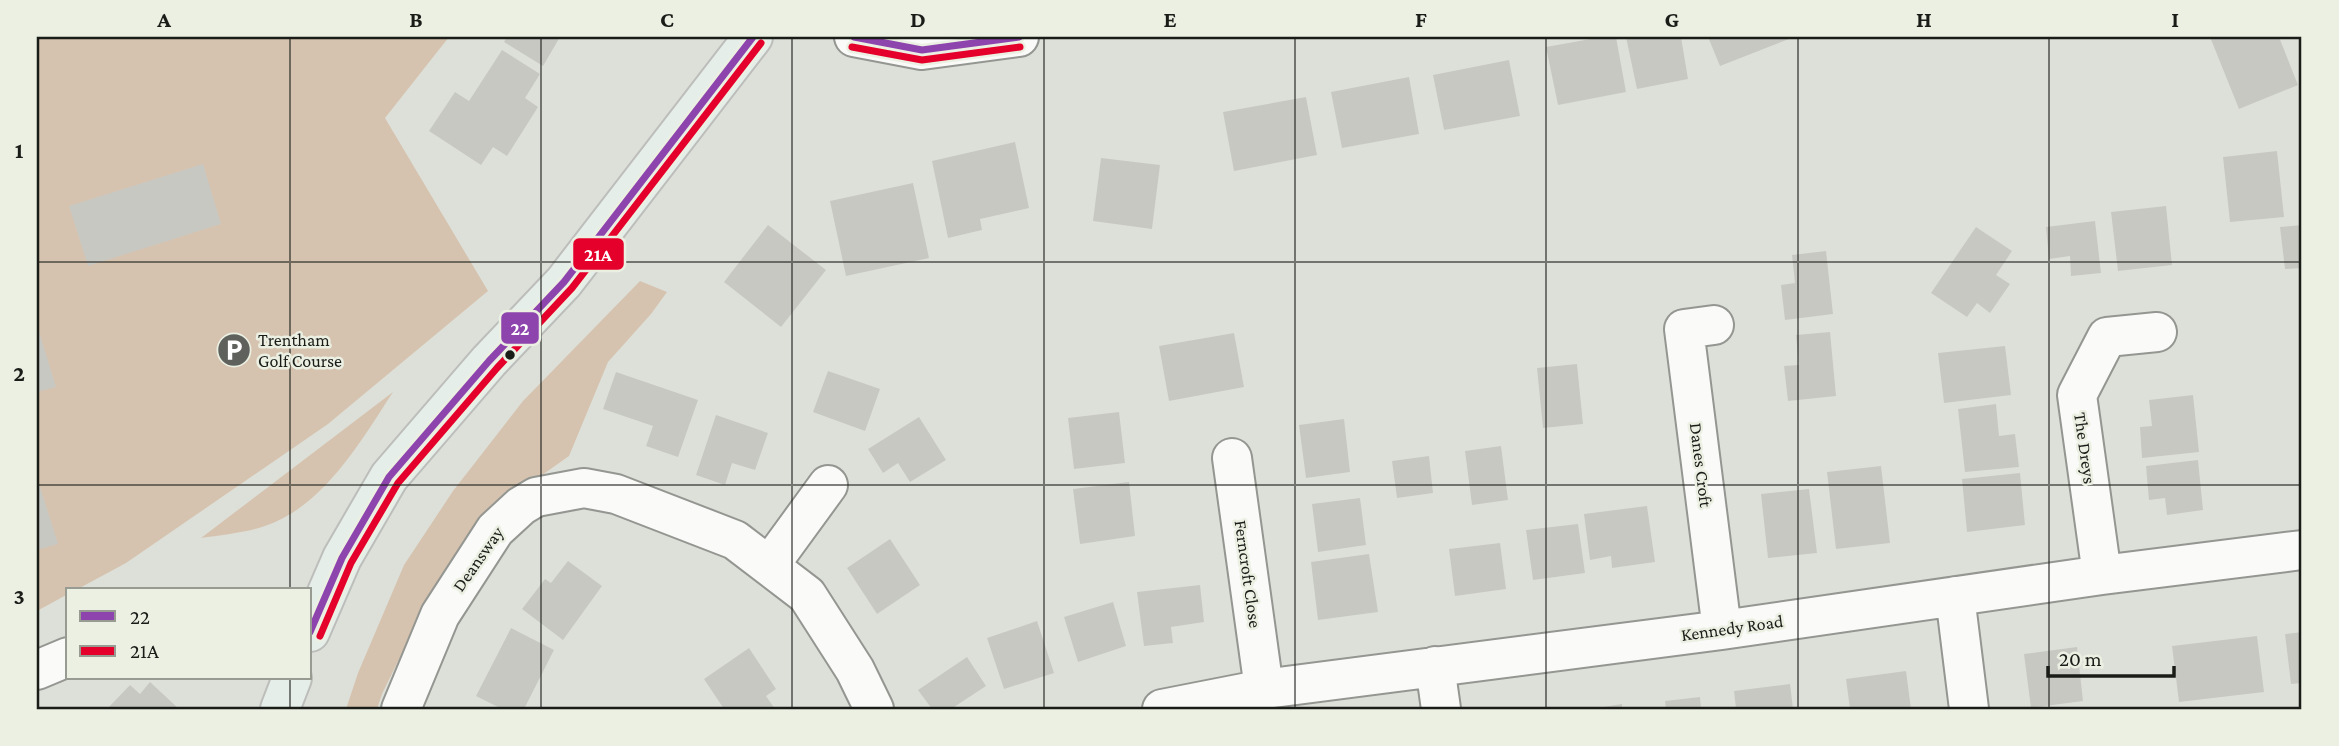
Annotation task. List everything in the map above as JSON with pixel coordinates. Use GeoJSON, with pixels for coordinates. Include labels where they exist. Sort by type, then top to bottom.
{"type":"FeatureCollection","features":[{"type":"Feature","properties":{"kind":"main road"},"geometry":{"type":"LineString","coordinates":[[312,625],[342,558],[389,477],[489,361],[564,282],[753,37]]}},
{"type":"Feature","properties":{"kind":"main road"},"geometry":{"type":"LineString","coordinates":[[281,709],[291,680]]}},
{"type":"Feature","properties":{"kind":"street"},"geometry":{"type":"LineString","coordinates":[[855,37],[922,50],[1019,37]]}},
{"type":"Feature","properties":{"kind":"street","name":"Danes Croft"},"geometry":{"type":"LineString","coordinates":[[1685,329],[1722,630]]}},
{"type":"Feature","properties":{"kind":"street","name":"The Dreys"},"geometry":{"type":"LineString","coordinates":[[2102,575],[2077,395],[2107,337],[2157,332]]}},
{"type":"Feature","properties":{"kind":"street","name":"Ferncroft Close"},"geometry":{"type":"LineString","coordinates":[[1232,458],[1264,689]]}},
{"type":"Feature","properties":{"kind":"street"},"geometry":{"type":"LineString","coordinates":[[769,566],[828,485]]}},
{"type":"Feature","properties":{"kind":"street","name":"Deansway"},"geometry":{"type":"LineString","coordinates":[[401,709],[440,615],[495,530],[521,506],[536,497],[583,488],[616,494],[735,540],[807,595],[855,670],[874,709]]}},
{"type":"Feature","properties":{"kind":"street","name":"Kennedy Road"},"geometry":{"type":"LineString","coordinates":[[1162,709],[1264,689],[1722,630],[2102,575],[2302,550]]}},
{"type":"Feature","properties":{"kind":"street"},"geometry":{"type":"LineString","coordinates":[[1955,596],[1969,709]]}},
{"type":"Feature","properties":{"kind":"street"},"geometry":{"type":"LineString","coordinates":[[37,670],[66,658]]}},
{"type":"Feature","properties":{"kind":"street"},"geometry":{"type":"LineString","coordinates":[[1435,666],[1441,709]]}},
{"type":"Feature","properties":{"kind":"shaded area"},"geometry":{"type":"Polygon","coordinates":[[[37,37],[449,37],[385,118],[488,291],[328,424],[126,563],[80,588],[66,588],[66,595],[37,611],[37,37]]]}},
{"type":"Feature","properties":{"kind":"shaded area"},"geometry":{"type":"Polygon","coordinates":[[[640,281],[667,292],[608,362],[569,456],[511,497],[424,608],[377,709],[346,709],[358,673],[404,565],[453,491],[523,401],[640,281]]]}},
{"type":"Feature","properties":{"kind":"shaded area"},"geometry":{"type":"Polygon","coordinates":[[[393,392],[354,451],[323,488],[305,504],[286,517],[265,526],[201,538],[393,392]]]}},
{"type":"Feature","properties":{"kind":"building"},"geometry":{"type":"Polygon","coordinates":[[[507,37],[560,37],[543,66],[504,42],[507,37]]]}},
{"type":"Feature","properties":{"kind":"building"},"geometry":{"type":"Polygon","coordinates":[[[1616,37],[1626,92],[1558,105],[1546,47],[1616,37]]]}},
{"type":"Feature","properties":{"kind":"building"},"geometry":{"type":"Polygon","coordinates":[[[1626,37],[1681,37],[1688,79],[1637,89],[1626,37]]]}},
{"type":"Feature","properties":{"kind":"building"},"geometry":{"type":"Polygon","coordinates":[[[1708,37],[1794,37],[1720,66],[1708,37]]]}},
{"type":"Feature","properties":{"kind":"building"},"geometry":{"type":"Polygon","coordinates":[[[2210,37],[2279,37],[2298,85],[2239,109],[2210,37]]]}},
{"type":"Feature","properties":{"kind":"building"},"geometry":{"type":"Polygon","coordinates":[[[502,50],[540,74],[525,98],[538,107],[507,156],[493,147],[481,165],[429,131],[455,92],[469,101],[502,50]]]}},
{"type":"Feature","properties":{"kind":"building"},"geometry":{"type":"Polygon","coordinates":[[[1509,60],[1520,116],[1444,130],[1433,75],[1509,60]]]}},
{"type":"Feature","properties":{"kind":"building"},"geometry":{"type":"Polygon","coordinates":[[[1409,77],[1419,134],[1342,148],[1331,92],[1409,77]]]}},
{"type":"Feature","properties":{"kind":"building"},"geometry":{"type":"Polygon","coordinates":[[[1306,97],[1317,155],[1234,171],[1223,112],[1306,97]]]}},
{"type":"Feature","properties":{"kind":"building"},"geometry":{"type":"Polygon","coordinates":[[[1015,142],[1029,208],[980,219],[982,230],[948,238],[932,161],[1015,142]]]}},
{"type":"Feature","properties":{"kind":"building"},"geometry":{"type":"Polygon","coordinates":[[[2277,151],[2284,217],[2230,222],[2223,157],[2277,151]]]}},
{"type":"Feature","properties":{"kind":"building"},"geometry":{"type":"Polygon","coordinates":[[[1101,158],[1160,165],[1152,229],[1093,221],[1101,158]]]}},
{"type":"Feature","properties":{"kind":"building"},"geometry":{"type":"Polygon","coordinates":[[[203,164],[221,224],[88,266],[69,206],[203,164]]]}},
{"type":"Feature","properties":{"kind":"building"},"geometry":{"type":"Polygon","coordinates":[[[913,183],[929,258],[846,276],[830,201],[913,183]]]}},
{"type":"Feature","properties":{"kind":"building"},"geometry":{"type":"Polygon","coordinates":[[[2166,206],[2172,265],[2118,271],[2111,212],[2166,206]]]}},
{"type":"Feature","properties":{"kind":"building"},"geometry":{"type":"Polygon","coordinates":[[[2095,221],[2101,273],[2071,276],[2070,256],[2049,259],[2046,227],[2095,221]]]}},
{"type":"Feature","properties":{"kind":"building"},"geometry":{"type":"Polygon","coordinates":[[[768,225],[826,270],[781,327],[724,282],[768,225]]]}},
{"type":"Feature","properties":{"kind":"building"},"geometry":{"type":"Polygon","coordinates":[[[2302,225],[2302,268],[2285,269],[2280,227],[2302,225]]]}},
{"type":"Feature","properties":{"kind":"building"},"geometry":{"type":"Polygon","coordinates":[[[1976,227],[2012,251],[1996,275],[2010,284],[1990,313],[1977,303],[1967,317],[1931,293],[1976,227]]]}},
{"type":"Feature","properties":{"kind":"building"},"geometry":{"type":"Polygon","coordinates":[[[1826,251],[1833,314],[1785,320],[1781,285],[1795,283],[1792,255],[1826,251]]]}},
{"type":"Feature","properties":{"kind":"building"},"geometry":{"type":"Polygon","coordinates":[[[37,325],[56,387],[37,392],[37,325]]]}},
{"type":"Feature","properties":{"kind":"building"},"geometry":{"type":"Polygon","coordinates":[[[1830,332],[1836,396],[1788,401],[1784,366],[1799,365],[1796,335],[1830,332]]]}},
{"type":"Feature","properties":{"kind":"building"},"geometry":{"type":"Polygon","coordinates":[[[1234,333],[1244,387],[1169,401],[1159,346],[1234,333]]]}},
{"type":"Feature","properties":{"kind":"building"},"geometry":{"type":"Polygon","coordinates":[[[2005,346],[2011,395],[1944,403],[1938,353],[2005,346]]]}},
{"type":"Feature","properties":{"kind":"building"},"geometry":{"type":"Polygon","coordinates":[[[1577,364],[1583,424],[1543,428],[1537,368],[1577,364]]]}},
{"type":"Feature","properties":{"kind":"building"},"geometry":{"type":"Polygon","coordinates":[[[828,371],[880,389],[865,431],[813,412],[828,371]]]}},
{"type":"Feature","properties":{"kind":"building"},"geometry":{"type":"Polygon","coordinates":[[[616,372],[698,400],[678,457],[646,446],[653,426],[603,409],[616,372]]]}},
{"type":"Feature","properties":{"kind":"building"},"geometry":{"type":"Polygon","coordinates":[[[2193,395],[2199,452],[2142,458],[2140,427],[2152,426],[2149,400],[2193,395]]]}},
{"type":"Feature","properties":{"kind":"building"},"geometry":{"type":"Polygon","coordinates":[[[1996,404],[1999,436],[2015,434],[2019,467],[1965,472],[1958,409],[1996,404]]]}},
{"type":"Feature","properties":{"kind":"building"},"geometry":{"type":"Polygon","coordinates":[[[1119,412],[1125,463],[1074,469],[1068,418],[1119,412]]]}},
{"type":"Feature","properties":{"kind":"building"},"geometry":{"type":"Polygon","coordinates":[[[716,415],[768,433],[755,470],[732,463],[725,485],[696,475],[716,415]]]}},
{"type":"Feature","properties":{"kind":"building"},"geometry":{"type":"Polygon","coordinates":[[[919,417],[946,460],[910,482],[898,463],[883,473],[868,449],[919,417]]]}},
{"type":"Feature","properties":{"kind":"building"},"geometry":{"type":"Polygon","coordinates":[[[1344,419],[1350,472],[1306,478],[1299,425],[1344,419]]]}},
{"type":"Feature","properties":{"kind":"building"},"geometry":{"type":"Polygon","coordinates":[[[1501,446],[1508,500],[1472,505],[1465,451],[1501,446]]]}},
{"type":"Feature","properties":{"kind":"building"},"geometry":{"type":"Polygon","coordinates":[[[1429,456],[1433,493],[1397,498],[1392,461],[1429,456]]]}},
{"type":"Feature","properties":{"kind":"building"},"geometry":{"type":"Polygon","coordinates":[[[2198,460],[2203,510],[2167,515],[2165,498],[2149,500],[2146,466],[2198,460]]]}},
{"type":"Feature","properties":{"kind":"building"},"geometry":{"type":"Polygon","coordinates":[[[1881,466],[1890,543],[1836,549],[1827,472],[1881,466]]]}},
{"type":"Feature","properties":{"kind":"building"},"geometry":{"type":"Polygon","coordinates":[[[2020,473],[2025,525],[1967,532],[1962,479],[2020,473]]]}},
{"type":"Feature","properties":{"kind":"building"},"geometry":{"type":"Polygon","coordinates":[[[37,477],[58,544],[37,550],[37,477]]]}},
{"type":"Feature","properties":{"kind":"building"},"geometry":{"type":"Polygon","coordinates":[[[1129,482],[1135,536],[1080,544],[1073,489],[1129,482]]]}},
{"type":"Feature","properties":{"kind":"building"},"geometry":{"type":"Polygon","coordinates":[[[1809,489],[1817,553],[1768,558],[1761,494],[1809,489]]]}},
{"type":"Feature","properties":{"kind":"building"},"geometry":{"type":"Polygon","coordinates":[[[1360,498],[1366,545],[1318,552],[1312,504],[1360,498]]]}},
{"type":"Feature","properties":{"kind":"building"},"geometry":{"type":"Polygon","coordinates":[[[1647,506],[1655,562],[1612,568],[1611,556],[1590,560],[1584,514],[1647,506]]]}},
{"type":"Feature","properties":{"kind":"building"},"geometry":{"type":"Polygon","coordinates":[[[1578,524],[1585,573],[1533,580],[1526,530],[1578,524]]]}},
{"type":"Feature","properties":{"kind":"building"},"geometry":{"type":"Polygon","coordinates":[[[890,539],[920,585],[877,614],[847,568],[890,539]]]}},
{"type":"Feature","properties":{"kind":"building"},"geometry":{"type":"Polygon","coordinates":[[[1500,543],[1506,589],[1455,596],[1449,549],[1500,543]]]}},
{"type":"Feature","properties":{"kind":"building"},"geometry":{"type":"Polygon","coordinates":[[[1369,554],[1378,612],[1318,620],[1311,562],[1369,554]]]}},
{"type":"Feature","properties":{"kind":"building"},"geometry":{"type":"Polygon","coordinates":[[[568,561],[602,586],[563,640],[522,609],[545,579],[551,583],[568,561]]]}},
{"type":"Feature","properties":{"kind":"building"},"geometry":{"type":"Polygon","coordinates":[[[1200,585],[1204,622],[1171,627],[1173,643],[1144,646],[1137,592],[1200,585]]]}},
{"type":"Feature","properties":{"kind":"building"},"geometry":{"type":"Polygon","coordinates":[[[1113,602],[1126,646],[1078,662],[1064,617],[1113,602]]]}},
{"type":"Feature","properties":{"kind":"building"},"geometry":{"type":"Polygon","coordinates":[[[1037,621],[1054,673],[1004,689],[987,638],[1037,621]]]}},
{"type":"Feature","properties":{"kind":"building"},"geometry":{"type":"Polygon","coordinates":[[[511,628],[554,650],[524,709],[502,709],[476,696],[511,628]]]}},
{"type":"Feature","properties":{"kind":"building"},"geometry":{"type":"Polygon","coordinates":[[[2302,632],[2302,683],[2291,684],[2285,634],[2302,632]]]}},
{"type":"Feature","properties":{"kind":"building"},"geometry":{"type":"Polygon","coordinates":[[[2257,636],[2264,692],[2179,702],[2172,646],[2257,636]]]}},
{"type":"Feature","properties":{"kind":"building"},"geometry":{"type":"Polygon","coordinates":[[[2077,647],[2083,701],[2031,708],[2024,654],[2077,647]]]}},
{"type":"Feature","properties":{"kind":"building"},"geometry":{"type":"Polygon","coordinates":[[[749,648],[776,689],[766,696],[775,709],[724,709],[704,679],[749,648]]]}},
{"type":"Feature","properties":{"kind":"building"},"geometry":{"type":"Polygon","coordinates":[[[967,657],[986,686],[951,709],[932,709],[918,690],[967,657]]]}},
{"type":"Feature","properties":{"kind":"building"},"geometry":{"type":"Polygon","coordinates":[[[1906,671],[1911,709],[1850,709],[1846,679],[1906,671]]]}},
{"type":"Feature","properties":{"kind":"building"},"geometry":{"type":"Polygon","coordinates":[[[150,682],[179,709],[107,709],[130,685],[140,694],[150,682]]]}},
{"type":"Feature","properties":{"kind":"building"},"geometry":{"type":"Polygon","coordinates":[[[1790,684],[1793,709],[1736,709],[1734,691],[1790,684]]]}},
{"type":"Feature","properties":{"kind":"building"},"geometry":{"type":"Polygon","coordinates":[[[1700,697],[1701,709],[1666,709],[1665,701],[1700,697]]]}},
{"type":"Feature","properties":{"kind":"building"},"geometry":{"type":"Polygon","coordinates":[[[1622,704],[1622,709],[1597,709],[1597,708],[1622,704]]]}},
{"type":"Feature","properties":{"kind":"transit line","name":"22"},"geometry":{"type":"LineString","coordinates":[[312,627],[342,558],[389,477],[489,361],[564,282],[753,37]]}},
{"type":"Feature","properties":{"kind":"transit line","name":"22"},"geometry":{"type":"LineString","coordinates":[[854,37],[922,50],[1019,37]]}},
{"type":"Feature","properties":{"kind":"transit line","name":"21A"},"geometry":{"type":"LineString","coordinates":[[320,636],[351,563],[398,483],[497,368],[572,288],[761,43]]}},
{"type":"Feature","properties":{"kind":"transit line","name":"21A"},"geometry":{"type":"LineString","coordinates":[[852,47],[922,60],[1020,47]]}},
{"type":"Feature","properties":{"kind":"place","name":"Trentham Golf Course"},"geometry":{"type":"Point","coordinates":[234,350]}}]}
